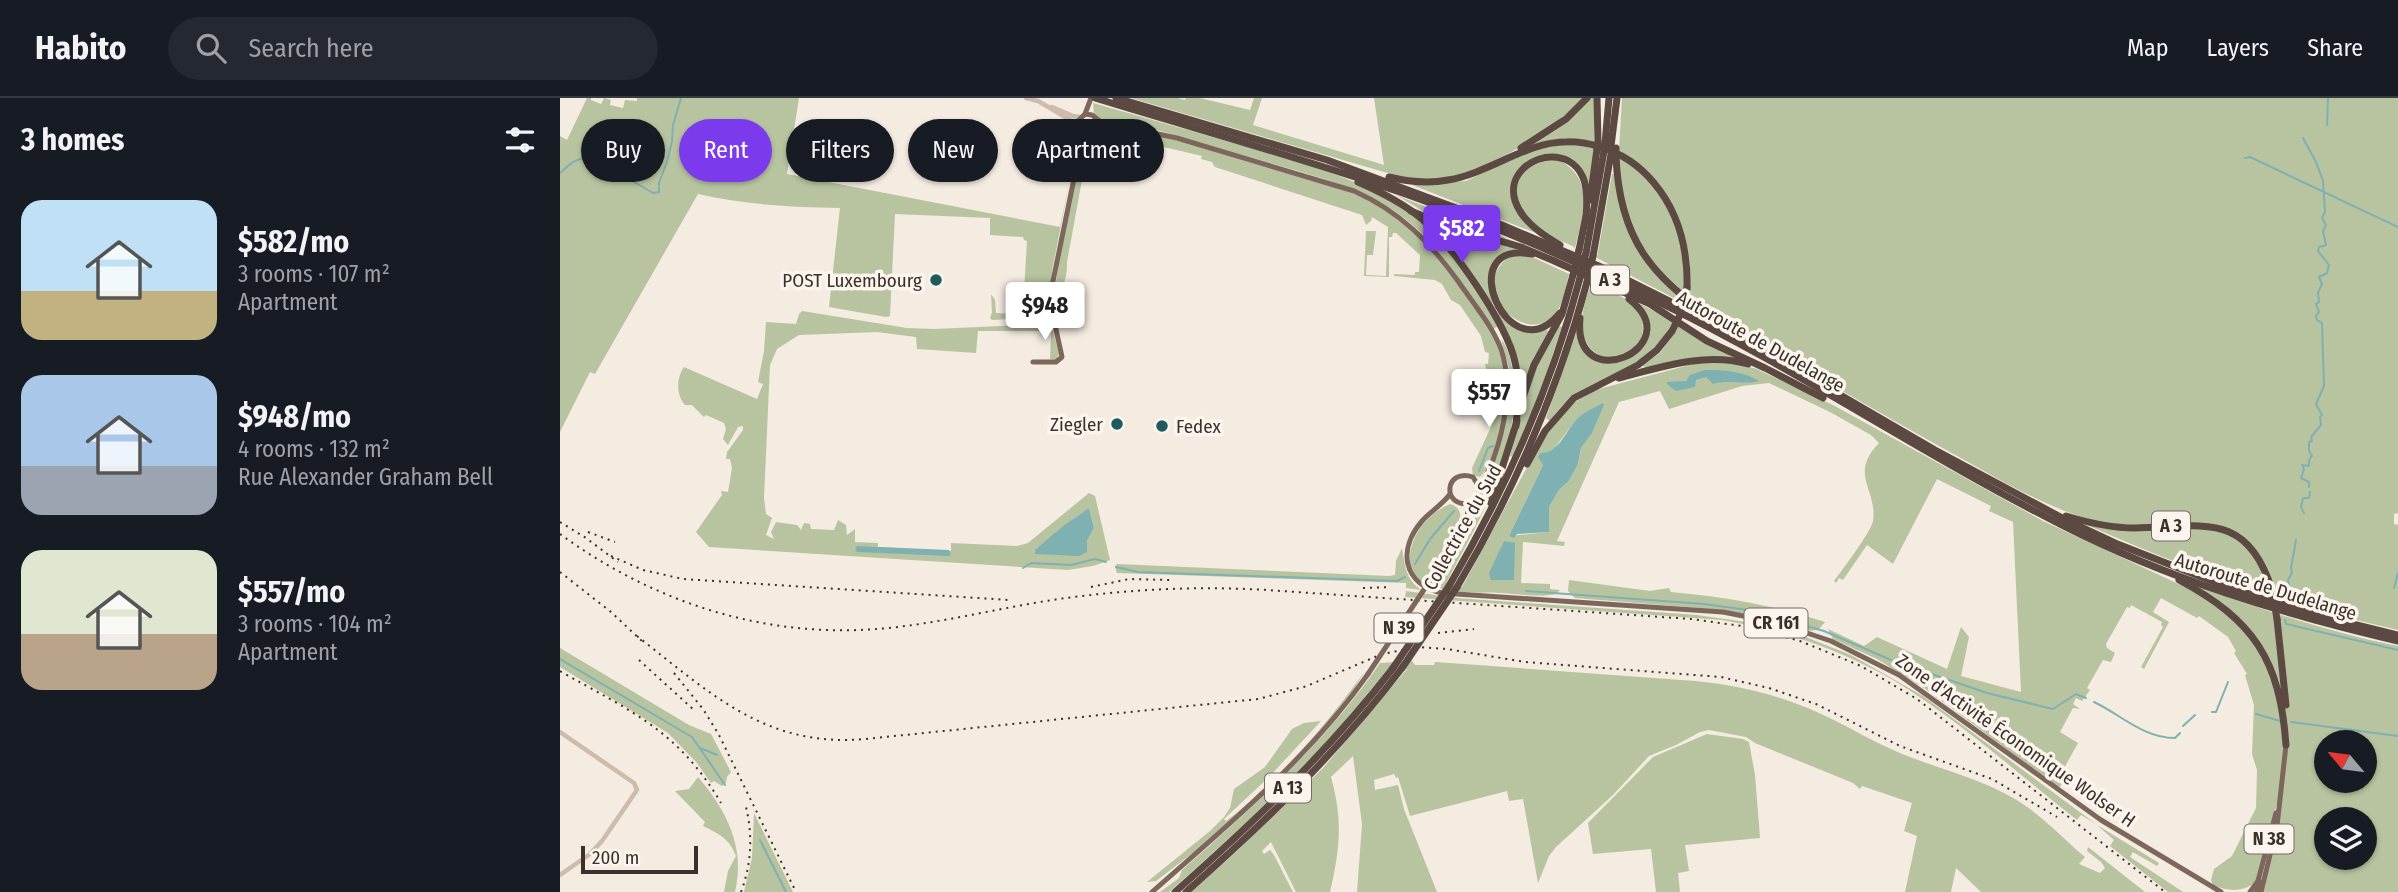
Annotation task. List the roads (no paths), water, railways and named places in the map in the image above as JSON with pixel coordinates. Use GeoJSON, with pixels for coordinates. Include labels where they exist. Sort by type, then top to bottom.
{"type":"FeatureCollection","features":[{"type":"Feature","properties":{"kind":"highway","name":"Autoroute de Dudelange"},"geometry":{"type":"LineString","coordinates":[[1116,98],[1356,169],[1484,217],[1601,267],[1737,335],[1935,450],[2040,506],[2141,555],[2227,587],[2320,616],[2398,635]]}},
{"type":"Feature","properties":{"kind":"highway","name":"A 3"},"geometry":{"type":"LineString","coordinates":[[1503,160],[1566,119],[1587,98]]}},
{"type":"Feature","properties":{"kind":"highway","name":"A 13"},"geometry":{"type":"LineString","coordinates":[[1597,98],[1607,149]]}},
{"type":"Feature","properties":{"kind":"highway","name":"A 13"},"geometry":{"type":"LineString","coordinates":[[1586,253],[1586,218],[1607,149],[1609,98]]}},
{"type":"Feature","properties":{"kind":"highway","name":"A 13"},"geometry":{"type":"LineString","coordinates":[[1586,253],[1617,98]]}},
{"type":"Feature","properties":{"kind":"highway","name":"Autoroute de Dudelange"},"geometry":{"type":"LineString","coordinates":[[1092,99],[1334,170],[1472,219],[1533,244],[1652,299],[1767,360],[2054,521],[2160,570],[2281,611],[2398,641]]}},
{"type":"Feature","properties":{"kind":"highway","name":"A 3"},"geometry":{"type":"LineString","coordinates":[[1356,169],[1403,180],[1438,182],[1473,173],[1545,144],[1564,141],[1587,143],[1605,147],[1633,163],[1657,187],[1669,204],[1679,226],[1686,259],[1687,288],[1680,315],[1672,331],[1650,357],[1585,391],[1563,408],[1545,431],[1510,491]]}},
{"type":"Feature","properties":{"kind":"highway","name":"A 3"},"geometry":{"type":"LineString","coordinates":[[1607,149],[1625,215],[1647,259],[1670,287],[1737,335]]}},
{"type":"Feature","properties":{"kind":"highway","name":"A 3"},"geometry":{"type":"LineString","coordinates":[[1586,218],[1585,185],[1575,166],[1551,157],[1534,160],[1521,171],[1515,183],[1514,196],[1523,218],[1551,240],[1601,267]]}},
{"type":"Feature","properties":{"kind":"highway","name":"A 3"},"geometry":{"type":"LineString","coordinates":[[1334,170],[1387,194],[1424,221],[1454,256],[1498,320],[1509,341],[1518,380],[1516,425],[1485,524]]}},
{"type":"Feature","properties":{"kind":"highway","name":"A 3"},"geometry":{"type":"LineString","coordinates":[[1411,211],[1444,225],[1501,240],[1650,304],[1719,348],[1872,421]]}},
{"type":"Feature","properties":{"kind":"highway","name":"A 13"},"geometry":{"type":"LineString","coordinates":[[1552,260],[1525,253],[1504,257],[1492,272],[1492,295],[1506,317],[1528,328],[1542,327],[1554,320],[1580,278]]}},
{"type":"Feature","properties":{"kind":"highway","name":"Collectrice du Sud"},"geometry":{"type":"LineString","coordinates":[[1453,587],[1514,466],[1538,407],[1557,357],[1586,253]]}},
{"type":"Feature","properties":{"kind":"highway","name":"Collectrice du Sud"},"geometry":{"type":"LineString","coordinates":[[1186,892],[1321,765],[1364,717],[1453,587],[1510,491],[1551,394],[1582,301],[1580,278]]}},
{"type":"Feature","properties":{"kind":"highway","name":"A 3"},"geometry":{"type":"LineString","coordinates":[[1582,301],[1579,328],[1584,345],[1603,360],[1624,359],[1632,355],[1641,344],[1645,321],[1639,307],[1617,290]]}},
{"type":"Feature","properties":{"kind":"highway","name":"A 13"},"geometry":{"type":"LineString","coordinates":[[1516,425],[1528,378],[1557,326],[1566,299]]}},
{"type":"Feature","properties":{"kind":"highway","name":"A 3"},"geometry":{"type":"LineString","coordinates":[[1605,381],[1674,364],[1713,359],[1741,362],[1783,377]]}},
{"type":"Feature","properties":{"kind":"highway","name":"A 3"},"geometry":{"type":"LineString","coordinates":[[2040,506],[2088,523],[2111,527],[2202,525],[2228,532],[2247,544],[2267,574],[2272,590],[2285,691],[2286,744]]}},
{"type":"Feature","properties":{"kind":"highway","name":"A 3"},"geometry":{"type":"LineString","coordinates":[[2160,570],[2221,604],[2258,643],[2279,692],[2286,744]]}},
{"type":"Feature","properties":{"kind":"highway","name":"Collectrice du Sud"},"geometry":{"type":"LineString","coordinates":[[1175,892],[1298,778],[1397,668]]}},
{"type":"Feature","properties":{"kind":"main road"},"geometry":{"type":"LineString","coordinates":[[1089,119],[1092,99]]}},
{"type":"Feature","properties":{"kind":"main road"},"geometry":{"type":"LineString","coordinates":[[1088,116],[1099,119]]}},
{"type":"Feature","properties":{"kind":"main road"},"geometry":{"type":"LineString","coordinates":[[1085,119],[1088,116]]}},
{"type":"Feature","properties":{"kind":"main road"},"geometry":{"type":"LineString","coordinates":[[1164,135],[1354,191],[1390,210],[1423,237],[1486,321],[1504,360],[1506,386],[1498,445],[1479,486],[1478,496],[1471,503]]}},
{"type":"Feature","properties":{"kind":"main road"},"geometry":{"type":"LineString","coordinates":[[1033,362],[1056,362],[1062,357],[1053,318],[1052,286],[1073,182]]}},
{"type":"Feature","properties":{"kind":"main road","name":"CR 161"},"geometry":{"type":"LineString","coordinates":[[1450,494],[1450,485],[1455,478],[1464,474],[1476,479],[1485,477]]}},
{"type":"Feature","properties":{"kind":"main road"},"geometry":{"type":"LineString","coordinates":[[1476,479],[1479,486]]}},
{"type":"Feature","properties":{"kind":"main road"},"geometry":{"type":"LineString","coordinates":[[1450,494],[1466,519]]}},
{"type":"Feature","properties":{"kind":"main road","name":"Zone d'Activité Économique Wolser H"},"geometry":{"type":"LineString","coordinates":[[1450,494],[1418,527],[1407,553],[1409,569],[1424,587],[1443,593],[1723,612],[1774,622],[1831,641],[1876,661],[1917,686],[2101,820],[2221,892]]}},
{"type":"Feature","properties":{"kind":"main road","name":"CR 161"},"geometry":{"type":"LineString","coordinates":[[1458,503],[1471,503]]}},
{"type":"Feature","properties":{"kind":"main road","name":"Zone d'Activité Économique Wolser H"},"geometry":{"type":"LineString","coordinates":[[1437,508],[1458,503]]}},
{"type":"Feature","properties":{"kind":"main road","name":"N 39"},"geometry":{"type":"LineString","coordinates":[[1152,892],[1284,773],[1332,721],[1368,674],[1461,534],[1471,503]]}},
{"type":"Feature","properties":{"kind":"main road","name":"N 38"},"geometry":{"type":"LineString","coordinates":[[2259,892],[2274,835],[2283,783],[2286,744]]}},
{"type":"Feature","properties":{"kind":"main road","name":"N 38"},"geometry":{"type":"LineString","coordinates":[[2250,892],[2258,881],[2283,783]]}},
{"type":"Feature","properties":{"kind":"street"},"geometry":{"type":"LineString","coordinates":[[1026,98],[1073,116],[1088,116]]}},
{"type":"Feature","properties":{"kind":"street"},"geometry":{"type":"LineString","coordinates":[[1045,106],[1065,119]]}},
{"type":"Feature","properties":{"kind":"street"},"geometry":{"type":"LineString","coordinates":[[560,732],[634,783],[636,790],[602,841],[590,854],[560,875]]}},
{"type":"Feature","properties":{"kind":"water"},"geometry":{"type":"Polygon","coordinates":[[[1705,370],[1740,373],[1759,381],[1713,384],[1706,377],[1696,380],[1695,387],[1676,391],[1667,384],[1686,381],[1690,375],[1705,370]]]}},
{"type":"Feature","properties":{"kind":"water"},"geometry":{"type":"Polygon","coordinates":[[[1603,403],[1592,433],[1581,448],[1578,464],[1549,507],[1549,532],[1517,534],[1514,538],[1509,536],[1543,465],[1538,457],[1540,453],[1552,450],[1577,419],[1603,403]]]}},
{"type":"Feature","properties":{"kind":"water"},"geometry":{"type":"Polygon","coordinates":[[[1089,508],[1094,528],[1087,541],[1087,552],[1079,556],[1035,554],[1035,550],[1064,525],[1089,508]]]}},
{"type":"Feature","properties":{"kind":"water"},"geometry":{"type":"Polygon","coordinates":[[[1504,541],[1515,543],[1514,580],[1491,580],[1489,573],[1504,541]]]}},
{"type":"Feature","properties":{"kind":"water"},"geometry":{"type":"Polygon","coordinates":[[[857,546],[949,550],[951,554],[857,552],[857,546]]]}},
{"type":"Feature","properties":{"kind":"waterway"},"geometry":{"type":"LineString","coordinates":[[560,173],[576,160],[596,160],[653,193],[659,192],[681,98]]}},
{"type":"Feature","properties":{"kind":"waterway"},"geometry":{"type":"LineString","coordinates":[[2327,125],[2328,98]]}},
{"type":"Feature","properties":{"kind":"waterway"},"geometry":{"type":"LineString","coordinates":[[2303,138],[2323,181],[2325,212],[2322,218],[2326,225],[2323,231],[2326,245],[2319,247],[2318,251],[2329,265],[2327,273],[2319,277],[2322,284],[2318,293],[2319,302],[2316,304],[2319,312],[2317,320],[2322,323],[2324,386],[2316,404],[2322,415],[2321,425],[2309,442],[2312,456],[2309,466],[2302,465],[2304,469],[2301,478],[2309,482],[2309,487]]}},
{"type":"Feature","properties":{"kind":"waterway"},"geometry":{"type":"LineString","coordinates":[[2245,158],[2250,157],[2398,227]]}},
{"type":"Feature","properties":{"kind":"waterway"},"geometry":{"type":"LineString","coordinates":[[1479,471],[1488,448],[1493,446]]}},
{"type":"Feature","properties":{"kind":"waterway"},"geometry":{"type":"LineString","coordinates":[[2304,513],[2301,507],[2303,498],[2309,498],[2310,492]]}},
{"type":"Feature","properties":{"kind":"waterway"},"geometry":{"type":"LineString","coordinates":[[1415,564],[1430,539],[1454,511]]}},
{"type":"Feature","properties":{"kind":"waterway"},"geometry":{"type":"LineString","coordinates":[[2292,600],[2288,580],[2292,573],[2296,540]]}},
{"type":"Feature","properties":{"kind":"waterway"},"geometry":{"type":"LineString","coordinates":[[1023,568],[1031,563],[1071,565],[1095,559],[1106,562]]}},
{"type":"Feature","properties":{"kind":"waterway"},"geometry":{"type":"LineString","coordinates":[[1116,567],[1138,572],[1397,581],[1405,577]]}},
{"type":"Feature","properties":{"kind":"waterway"},"geometry":{"type":"LineString","coordinates":[[2394,588],[2398,573]]}},
{"type":"Feature","properties":{"kind":"waterway"},"geometry":{"type":"LineString","coordinates":[[1526,591],[1704,604],[1755,611],[1824,631],[1891,660],[1987,693],[2053,709],[2076,694],[2086,698]]}},
{"type":"Feature","properties":{"kind":"waterway"},"geometry":{"type":"LineString","coordinates":[[2285,620],[2286,624],[2398,650]]}},
{"type":"Feature","properties":{"kind":"waterway"},"geometry":{"type":"LineString","coordinates":[[560,659],[692,737],[725,785]]}},
{"type":"Feature","properties":{"kind":"waterway"},"geometry":{"type":"LineString","coordinates":[[2212,712],[2216,712],[2228,682]]}},
{"type":"Feature","properties":{"kind":"waterway"},"geometry":{"type":"LineString","coordinates":[[2094,702],[2152,734],[2175,738],[2180,733]]}},
{"type":"Feature","properties":{"kind":"waterway"},"geometry":{"type":"LineString","coordinates":[[2256,714],[2280,721]]}},
{"type":"Feature","properties":{"kind":"waterway"},"geometry":{"type":"LineString","coordinates":[[2183,726],[2195,715]]}},
{"type":"Feature","properties":{"kind":"waterway"},"geometry":{"type":"LineString","coordinates":[[2291,722],[2398,736]]}},
{"type":"Feature","properties":{"kind":"waterway"},"geometry":{"type":"LineString","coordinates":[[700,748],[717,755]]}},
{"type":"Feature","properties":{"kind":"waterway"},"geometry":{"type":"LineString","coordinates":[[760,840],[786,892]]}},
{"type":"Feature","properties":{"kind":"railway"},"geometry":{"type":"LineString","coordinates":[[560,522],[618,562]]}},
{"type":"Feature","properties":{"kind":"railway"},"geometry":{"type":"LineString","coordinates":[[588,532],[615,542]]}},
{"type":"Feature","properties":{"kind":"railway"},"geometry":{"type":"LineString","coordinates":[[560,534],[597,559],[675,598],[715,612],[800,628],[888,628],[1091,595],[1141,590],[1217,588],[1691,619],[1749,627],[1800,641],[1861,666],[1917,699],[2165,892]]}},
{"type":"Feature","properties":{"kind":"railway"},"geometry":{"type":"LineString","coordinates":[[611,556],[643,570],[683,579],[1009,600]]}},
{"type":"Feature","properties":{"kind":"railway"},"geometry":{"type":"LineString","coordinates":[[560,572],[611,612],[644,643]]}},
{"type":"Feature","properties":{"kind":"railway"},"geometry":{"type":"LineString","coordinates":[[1091,587],[1129,579],[1170,580]]}},
{"type":"Feature","properties":{"kind":"railway"},"geometry":{"type":"LineString","coordinates":[[1363,588],[1391,587]]}},
{"type":"Feature","properties":{"kind":"railway"},"geometry":{"type":"LineString","coordinates":[[1438,633],[1474,629]]}},
{"type":"Feature","properties":{"kind":"railway"},"geometry":{"type":"LineString","coordinates":[[637,636],[715,696],[741,712],[798,735],[830,739],[865,739],[1258,699],[1307,686],[1382,654],[1418,647],[1525,662],[1721,677],[1769,688],[1816,704],[1900,746],[1992,779],[2057,817]]}},
{"type":"Feature","properties":{"kind":"railway"},"geometry":{"type":"LineString","coordinates":[[639,660],[694,710]]}},
{"type":"Feature","properties":{"kind":"railway"},"geometry":{"type":"LineString","coordinates":[[560,671],[630,711],[670,740],[688,757],[721,803]]}},
{"type":"Feature","properties":{"kind":"railway"},"geometry":{"type":"LineString","coordinates":[[674,673],[703,709],[719,735],[796,892]]}},
{"type":"Feature","properties":{"kind":"railway"},"geometry":{"type":"LineString","coordinates":[[741,892],[750,848],[745,803]]}},
{"type":"Feature","properties":{"kind":"place","name":"POST Luxembourg"},"geometry":{"type":"Point","coordinates":[936,280]}},
{"type":"Feature","properties":{"kind":"place","name":"Ziegler"},"geometry":{"type":"Point","coordinates":[1117,424]}},
{"type":"Feature","properties":{"kind":"place","name":"Fedex"},"geometry":{"type":"Point","coordinates":[1162,426]}}]}
